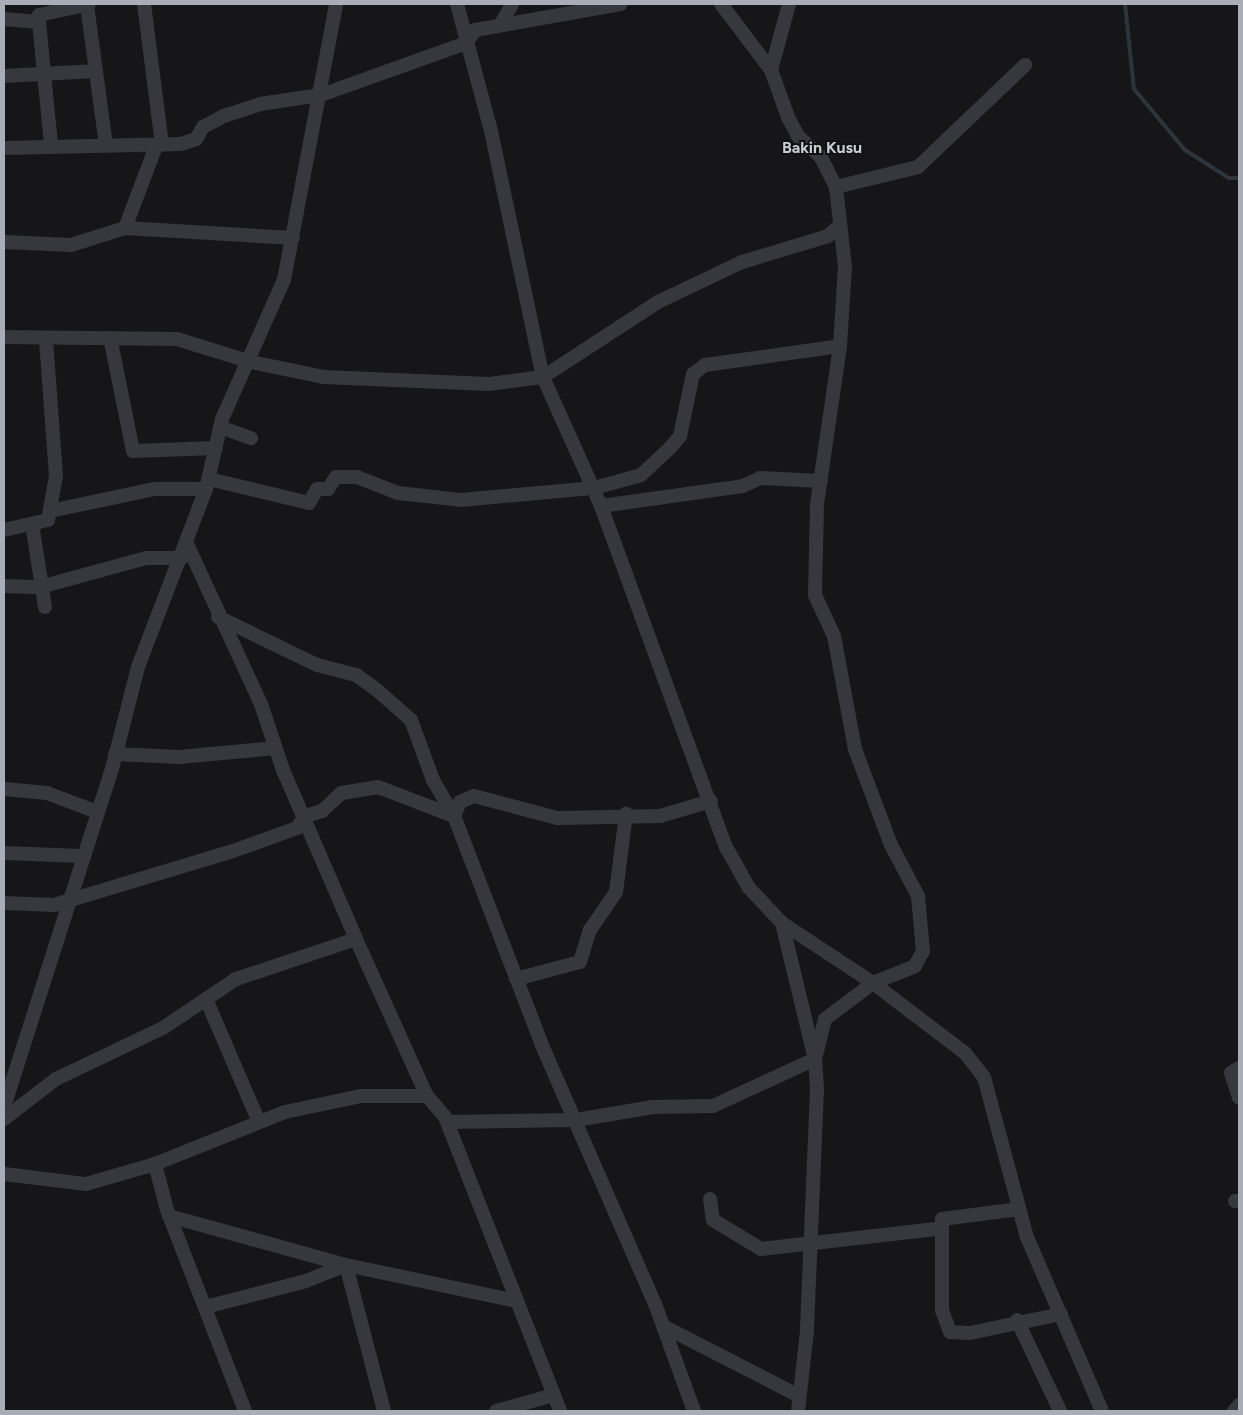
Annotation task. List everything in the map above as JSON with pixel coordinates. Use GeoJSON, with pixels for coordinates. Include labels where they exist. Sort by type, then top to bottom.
{"type":"FeatureCollection","features":[{"type":"Feature","properties":{"kind":"street"},"geometry":{"type":"LineString","coordinates":[[51,144],[39,15],[88,4],[106,145]]}},
{"type":"Feature","properties":{"kind":"street"},"geometry":{"type":"LineString","coordinates":[[124,228],[159,145],[144,4]]}},
{"type":"Feature","properties":{"kind":"street"},"geometry":{"type":"LineString","coordinates":[[4,1107],[115,754],[138,667],[182,558],[208,484],[220,427],[251,362],[284,280],[321,95],[336,4]]}},
{"type":"Feature","properties":{"kind":"street"},"geometry":{"type":"LineString","coordinates":[[456,4],[491,130],[543,377],[594,488],[675,718],[738,869],[760,902],[782,923],[873,983],[965,1053],[984,1077],[1019,1208],[1102,1411]]}},
{"type":"Feature","properties":{"kind":"street"},"geometry":{"type":"LineString","coordinates":[[501,24],[512,4]]}},
{"type":"Feature","properties":{"kind":"street"},"geometry":{"type":"LineString","coordinates":[[4,148],[51,144],[159,145],[196,139],[203,127],[260,104],[321,95],[466,43],[475,30],[621,4]]}},
{"type":"Feature","properties":{"kind":"street"},"geometry":{"type":"LineString","coordinates":[[663,1326],[800,1407],[811,1244],[815,1059],[825,1019],[873,983],[915,966],[923,951],[923,926],[918,896],[891,844],[855,749],[834,636],[815,595],[821,481],[840,346],[846,267],[839,226],[836,187],[820,156],[788,118],[771,70],[721,4]]}},
{"type":"Feature","properties":{"kind":"street"},"geometry":{"type":"LineString","coordinates":[[771,70],[789,4]]}},
{"type":"Feature","properties":{"kind":"street"},"geometry":{"type":"LineString","coordinates":[[4,19],[39,22]]}},
{"type":"Feature","properties":{"kind":"street"},"geometry":{"type":"LineString","coordinates":[[836,187],[918,167],[1025,65]]}},
{"type":"Feature","properties":{"kind":"street"},"geometry":{"type":"LineString","coordinates":[[4,76],[96,71]]}},
{"type":"Feature","properties":{"kind":"street"},"geometry":{"type":"LineString","coordinates":[[4,337],[111,342],[177,339],[251,362],[324,377],[398,382],[489,384],[543,377],[658,302],[742,262],[828,236],[839,226]]}},
{"type":"Feature","properties":{"kind":"street"},"geometry":{"type":"LineString","coordinates":[[4,242],[72,245],[124,228],[293,238]]}},
{"type":"Feature","properties":{"kind":"street"},"geometry":{"type":"LineString","coordinates":[[4,530],[48,520],[50,511],[56,476],[46,339]]}},
{"type":"Feature","properties":{"kind":"street"},"geometry":{"type":"LineString","coordinates":[[111,342],[132,452],[216,448]]}},
{"type":"Feature","properties":{"kind":"street"},"geometry":{"type":"LineString","coordinates":[[50,511],[154,489],[208,484],[310,503],[317,489],[328,489],[336,477],[357,477],[398,493],[461,500],[594,488],[641,475],[670,448],[680,436],[693,374],[705,365],[840,346]]}},
{"type":"Feature","properties":{"kind":"street"},"geometry":{"type":"LineString","coordinates":[[220,427],[251,438]]}},
{"type":"Feature","properties":{"kind":"street"},"geometry":{"type":"LineString","coordinates":[[601,506],[744,486],[760,478],[821,481]]}},
{"type":"Feature","properties":{"kind":"street"},"geometry":{"type":"LineString","coordinates":[[32,524],[45,607]]}},
{"type":"Feature","properties":{"kind":"street"},"geometry":{"type":"LineString","coordinates":[[186,544],[218,617],[261,704],[276,748],[356,940],[427,1096],[447,1122],[560,1411]]}},
{"type":"Feature","properties":{"kind":"street"},"geometry":{"type":"LineString","coordinates":[[4,586],[42,587],[146,558],[182,558]]}},
{"type":"Feature","properties":{"kind":"street"},"geometry":{"type":"LineString","coordinates":[[218,617],[317,665],[356,675],[377,690],[410,720],[433,780],[454,816],[516,979],[663,1326],[694,1411]]}},
{"type":"Feature","properties":{"kind":"street"},"geometry":{"type":"LineString","coordinates":[[115,754],[179,757],[276,748]]}},
{"type":"Feature","properties":{"kind":"street"},"geometry":{"type":"LineString","coordinates":[[4,903],[54,905],[297,828],[305,816],[322,811],[341,793],[378,787],[454,816]]}},
{"type":"Feature","properties":{"kind":"street"},"geometry":{"type":"LineString","coordinates":[[4,789],[47,793],[97,812]]}},
{"type":"Feature","properties":{"kind":"street"},"geometry":{"type":"LineString","coordinates":[[454,816],[460,802],[474,796],[557,818],[626,814],[660,816],[711,801]]}},
{"type":"Feature","properties":{"kind":"street"},"geometry":{"type":"LineString","coordinates":[[516,979],[580,962],[590,930],[616,892],[626,814]]}},
{"type":"Feature","properties":{"kind":"street"},"geometry":{"type":"LineString","coordinates":[[4,854],[82,856]]}},
{"type":"Feature","properties":{"kind":"street"},"geometry":{"type":"LineString","coordinates":[[782,923],[815,1059]]}},
{"type":"Feature","properties":{"kind":"street"},"geometry":{"type":"LineString","coordinates":[[4,1119],[56,1079],[163,1028],[236,978],[356,940]]}},
{"type":"Feature","properties":{"kind":"street"},"geometry":{"type":"LineString","coordinates":[[206,999],[259,1122]]}},
{"type":"Feature","properties":{"kind":"street"},"geometry":{"type":"LineString","coordinates":[[447,1122],[576,1120],[653,1107],[713,1106],[815,1059]]}},
{"type":"Feature","properties":{"kind":"street"},"geometry":{"type":"LineString","coordinates":[[1239,1068],[1231,1073],[1239,1098]]}},
{"type":"Feature","properties":{"kind":"street"},"geometry":{"type":"LineString","coordinates":[[4,1174],[86,1184],[155,1164],[284,1112],[361,1096],[427,1096]]}},
{"type":"Feature","properties":{"kind":"street"},"geometry":{"type":"LineString","coordinates":[[155,1164],[169,1216],[245,1411]]}},
{"type":"Feature","properties":{"kind":"street"},"geometry":{"type":"LineString","coordinates":[[710,1199],[713,1220],[761,1249],[942,1227]]}},
{"type":"Feature","properties":{"kind":"street"},"geometry":{"type":"LineString","coordinates":[[1019,1208],[942,1219],[942,1310],[950,1332],[970,1333],[1017,1320],[1061,1314]]}},
{"type":"Feature","properties":{"kind":"street"},"geometry":{"type":"LineString","coordinates":[[169,1216],[346,1265],[517,1301]]}},
{"type":"Feature","properties":{"kind":"street"},"geometry":{"type":"LineString","coordinates":[[204,1307],[306,1282],[346,1265]]}},
{"type":"Feature","properties":{"kind":"street"},"geometry":{"type":"LineString","coordinates":[[346,1265],[384,1411]]}},
{"type":"Feature","properties":{"kind":"street"},"geometry":{"type":"LineString","coordinates":[[1017,1320],[1060,1411]]}},
{"type":"Feature","properties":{"kind":"street"},"geometry":{"type":"LineString","coordinates":[[496,1411],[554,1395]]}},
{"type":"Feature","properties":{"kind":"street"},"geometry":{"type":"LineString","coordinates":[[1234,1411],[1239,1406]]}},
{"type":"Feature","properties":{"kind":"waterway"},"geometry":{"type":"LineString","coordinates":[[1125,4],[1134,89],[1185,150],[1229,178],[1239,178]]}},
{"type":"Feature","properties":{"kind":"district","name":"Bakin Kusu"},"geometry":{"type":"Point","coordinates":[822,148]}}]}
